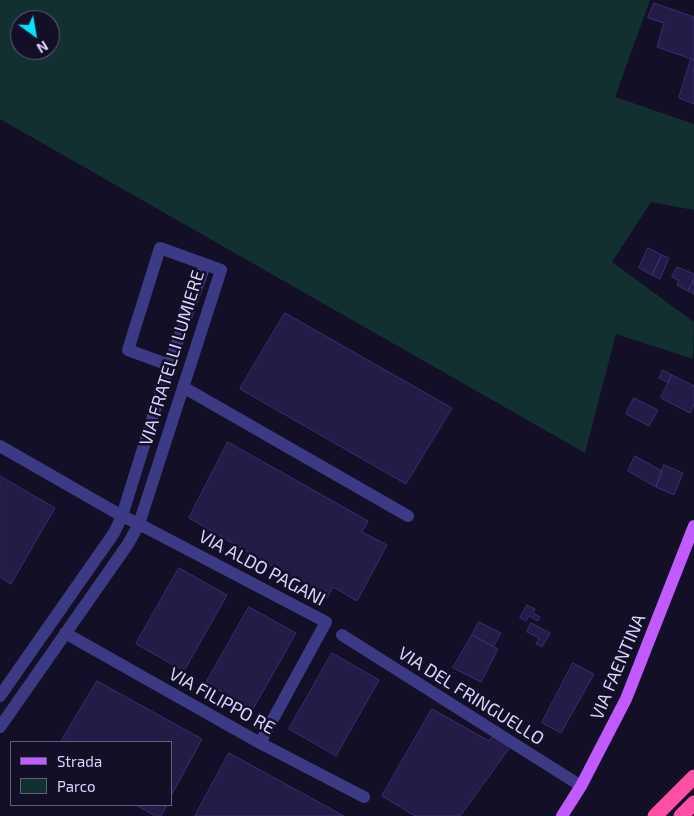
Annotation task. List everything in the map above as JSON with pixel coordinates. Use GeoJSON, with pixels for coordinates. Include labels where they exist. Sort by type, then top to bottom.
{"type":"FeatureCollection","features":[{"type":"Feature","properties":{"kind":"highway"},"geometry":{"type":"LineString","coordinates":[[655,816],[694,777]]}},
{"type":"Feature","properties":{"kind":"highway"},"geometry":{"type":"LineString","coordinates":[[681,816],[694,803]]}},
{"type":"Feature","properties":{"kind":"main road","name":"VIA FAENTINA"},"geometry":{"type":"LineString","coordinates":[[562,816],[581,786],[626,699],[694,526]]}},
{"type":"Feature","properties":{"kind":"street"},"geometry":{"type":"LineString","coordinates":[[169,365],[128,350],[160,248],[205,265]]}},
{"type":"Feature","properties":{"kind":"street","name":"VIA FRATELLI LUMIERE"},"geometry":{"type":"LineString","coordinates":[[0,696],[114,533],[122,516],[169,365],[205,265],[221,270],[139,524],[128,544],[0,727]]}},
{"type":"Feature","properties":{"kind":"street"},"geometry":{"type":"LineString","coordinates":[[183,387],[408,516]]}},
{"type":"Feature","properties":{"kind":"street"},"geometry":{"type":"LineString","coordinates":[[0,446],[139,524]]}},
{"type":"Feature","properties":{"kind":"street","name":"VIA ALDO PAGANI"},"geometry":{"type":"LineString","coordinates":[[139,524],[326,622],[260,743]]}},
{"type":"Feature","properties":{"kind":"street","name":"VIA FILIPPO RE"},"geometry":{"type":"LineString","coordinates":[[65,633],[260,743],[364,797]]}},
{"type":"Feature","properties":{"kind":"street","name":"VIA DEL FRINGUELLO"},"geometry":{"type":"LineString","coordinates":[[342,635],[581,786]]}},
{"type":"Feature","properties":{"kind":"green space"},"geometry":{"type":"Polygon","coordinates":[[[0,0],[650,0],[615,97],[694,124],[694,210],[651,202],[612,262],[694,322],[693,359],[616,334],[585,453],[0,119],[0,0]]]}},
{"type":"Feature","properties":{"kind":"building"},"geometry":{"type":"Polygon","coordinates":[[[654,3],[694,17],[694,60],[657,47],[664,23],[648,18],[654,3]]]}},
{"type":"Feature","properties":{"kind":"building"},"geometry":{"type":"Polygon","coordinates":[[[691,59],[694,60],[694,104],[679,98],[691,59]]]}},
{"type":"Feature","properties":{"kind":"building"},"geometry":{"type":"Polygon","coordinates":[[[648,248],[662,255],[652,275],[639,268],[648,248]]]}},
{"type":"Feature","properties":{"kind":"building"},"geometry":{"type":"Polygon","coordinates":[[[662,255],[669,258],[660,279],[652,275],[662,255]]]}},
{"type":"Feature","properties":{"kind":"building"},"geometry":{"type":"Polygon","coordinates":[[[677,267],[694,274],[694,279],[688,291],[677,285],[679,281],[672,277],[677,267]]]}},
{"type":"Feature","properties":{"kind":"building"},"geometry":{"type":"Polygon","coordinates":[[[694,279],[694,294],[688,291],[694,279]]]}},
{"type":"Feature","properties":{"kind":"building"},"geometry":{"type":"Polygon","coordinates":[[[285,313],[452,408],[406,484],[240,389],[285,313]]]}},
{"type":"Feature","properties":{"kind":"building"},"geometry":{"type":"Polygon","coordinates":[[[663,370],[672,375],[668,383],[659,378],[663,370]]]}},
{"type":"Feature","properties":{"kind":"building"},"geometry":{"type":"Polygon","coordinates":[[[672,375],[694,386],[694,405],[690,413],[661,398],[672,375]]]}},
{"type":"Feature","properties":{"kind":"building"},"geometry":{"type":"Polygon","coordinates":[[[634,398],[658,410],[649,426],[626,414],[634,398]]]}},
{"type":"Feature","properties":{"kind":"building"},"geometry":{"type":"Polygon","coordinates":[[[228,442],[368,521],[362,532],[387,545],[357,601],[333,587],[327,598],[189,518],[228,442]]]}},
{"type":"Feature","properties":{"kind":"building"},"geometry":{"type":"Polygon","coordinates":[[[635,456],[662,471],[656,487],[628,471],[635,456]]]}},
{"type":"Feature","properties":{"kind":"building"},"geometry":{"type":"Polygon","coordinates":[[[664,465],[683,473],[674,495],[656,487],[664,465]]]}},
{"type":"Feature","properties":{"kind":"building"},"geometry":{"type":"Polygon","coordinates":[[[0,476],[55,508],[11,584],[0,577],[0,476]]]}},
{"type":"Feature","properties":{"kind":"building"},"geometry":{"type":"Polygon","coordinates":[[[179,568],[227,595],[184,671],[136,644],[179,568]]]}},
{"type":"Feature","properties":{"kind":"building"},"geometry":{"type":"Polygon","coordinates":[[[527,605],[535,609],[533,613],[540,617],[538,621],[529,616],[526,621],[520,618],[527,605]]]}},
{"type":"Feature","properties":{"kind":"building"},"geometry":{"type":"Polygon","coordinates":[[[249,607],[296,633],[253,709],[206,683],[249,607]]]}},
{"type":"Feature","properties":{"kind":"building"},"geometry":{"type":"Polygon","coordinates":[[[479,622],[501,633],[493,647],[472,635],[479,622]]]}},
{"type":"Feature","properties":{"kind":"building"},"geometry":{"type":"Polygon","coordinates":[[[531,623],[550,633],[542,647],[536,644],[539,638],[527,632],[531,623]]]}},
{"type":"Feature","properties":{"kind":"building"},"geometry":{"type":"Polygon","coordinates":[[[472,635],[498,649],[481,682],[453,668],[472,635]]]}},
{"type":"Feature","properties":{"kind":"building"},"geometry":{"type":"Polygon","coordinates":[[[332,653],[379,680],[336,756],[289,729],[332,653]]]}},
{"type":"Feature","properties":{"kind":"building"},"geometry":{"type":"Polygon","coordinates":[[[573,663],[594,674],[561,733],[542,723],[573,663]]]}},
{"type":"Feature","properties":{"kind":"building"},"geometry":{"type":"Polygon","coordinates":[[[97,681],[202,739],[172,794],[172,741],[62,741],[97,681]]]}},
{"type":"Feature","properties":{"kind":"building"},"geometry":{"type":"Polygon","coordinates":[[[432,709],[489,741],[493,736],[511,746],[460,816],[415,816],[382,796],[432,709]]]}},
{"type":"Feature","properties":{"kind":"building"},"geometry":{"type":"Polygon","coordinates":[[[229,753],[344,816],[195,816],[229,753]]]}},
{"type":"Feature","properties":{"kind":"building"},"geometry":{"type":"Polygon","coordinates":[[[138,806],[166,806],[161,816],[156,816],[138,806]]]}}]}
